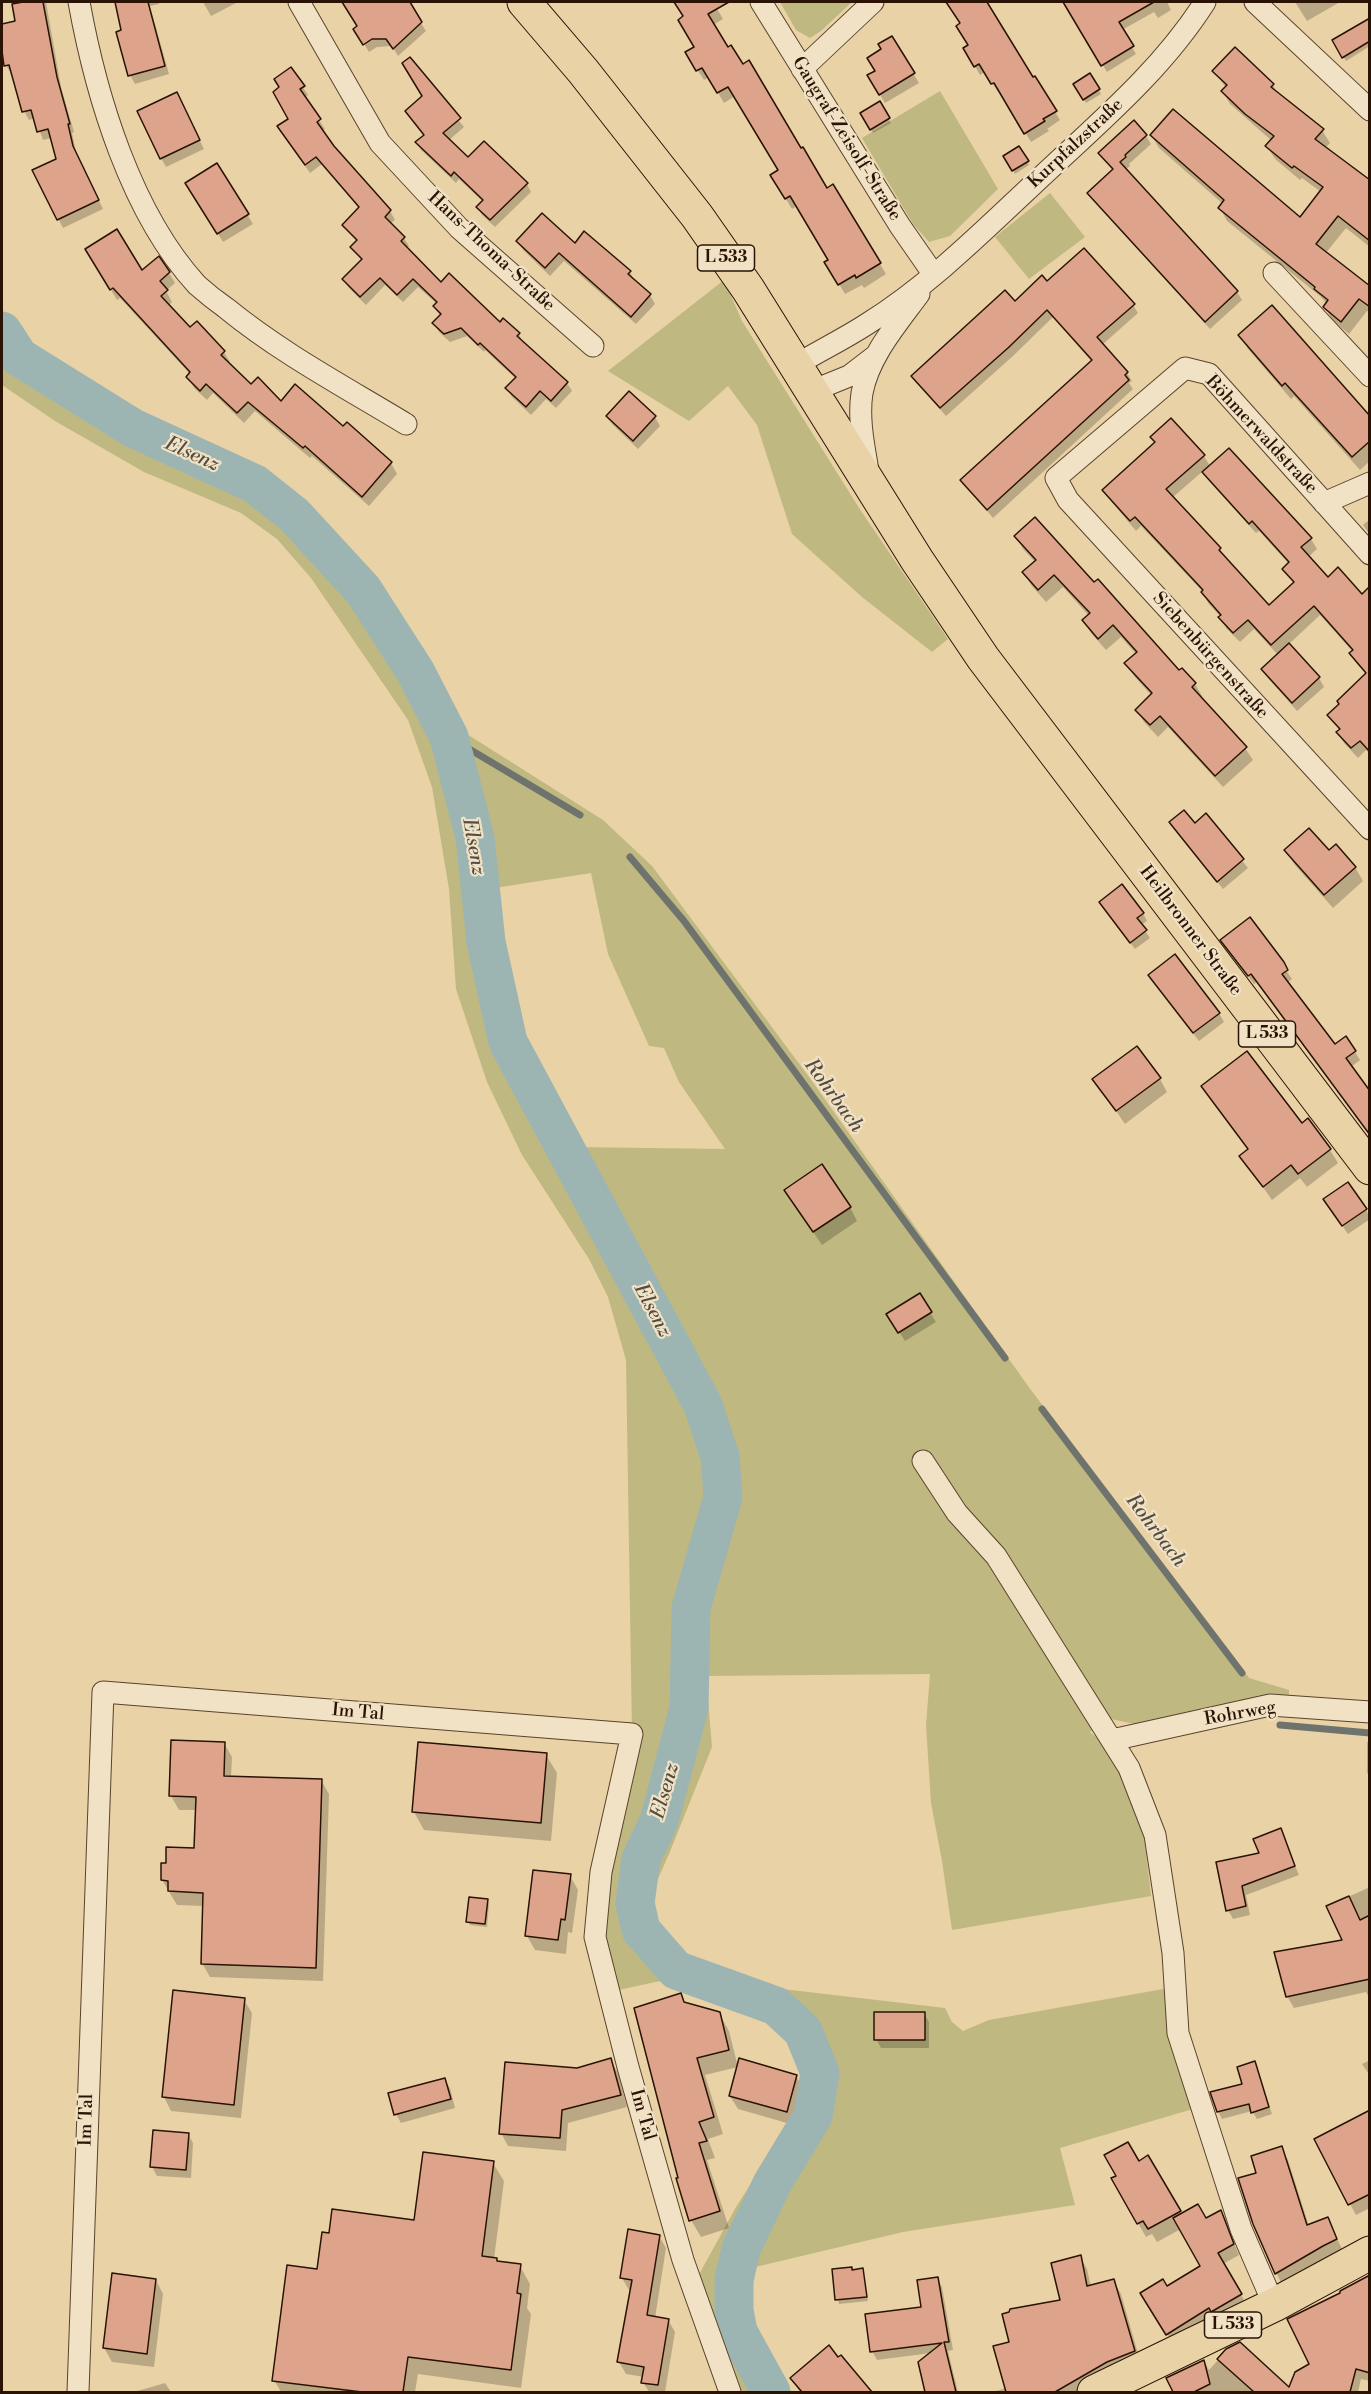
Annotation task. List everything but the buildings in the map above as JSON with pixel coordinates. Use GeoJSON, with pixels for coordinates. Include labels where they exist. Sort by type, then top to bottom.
{"type":"FeatureCollection","features":[{"type":"Feature","properties":{"kind":"main road","name":"L 533"},"geometry":{"type":"LineString","coordinates":[[524,2],[583,70],[697,216],[804,378],[869,482]]}},
{"type":"Feature","properties":{"kind":"main road","name":"Heilbronner Straße"},"geometry":{"type":"LineString","coordinates":[[869,482],[964,631],[1024,714],[1370,1168]]}},
{"type":"Feature","properties":{"kind":"main road","name":"L 533"},"geometry":{"type":"LineString","coordinates":[[1094,2392],[1274,2305],[1370,2253]]}},
{"type":"Feature","properties":{"kind":"street"},"geometry":{"type":"LineString","coordinates":[[79,2],[85,33],[117,148],[158,232],[198,285],[255,332],[406,424]]}},
{"type":"Feature","properties":{"kind":"street","name":"Hans-Thoma-Straße"},"geometry":{"type":"LineString","coordinates":[[299,2],[380,143],[459,228],[593,346]]}},
{"type":"Feature","properties":{"kind":"street","name":"Gaugraf-Zeisolf-Straße"},"geometry":{"type":"LineString","coordinates":[[761,2],[900,226],[934,275]]}},
{"type":"Feature","properties":{"kind":"street"},"geometry":{"type":"LineString","coordinates":[[802,69],[873,2]]}},
{"type":"Feature","properties":{"kind":"street","name":"Kurpfalzstraße"},"geometry":{"type":"LineString","coordinates":[[804,378],[868,324],[934,275],[1104,119],[1164,58],[1204,2]]}},
{"type":"Feature","properties":{"kind":"street"},"geometry":{"type":"LineString","coordinates":[[1255,2],[1370,110]]}},
{"type":"Feature","properties":{"kind":"street"},"geometry":{"type":"LineString","coordinates":[[1274,273],[1370,376]]}},
{"type":"Feature","properties":{"kind":"street","name":"Kurpfalzstraße"},"geometry":{"type":"LineString","coordinates":[[804,378],[849,376],[875,356],[934,275]]}},
{"type":"Feature","properties":{"kind":"street","name":"Kurpfalzstraße"},"geometry":{"type":"LineString","coordinates":[[869,482],[861,429],[862,393],[875,356]]}},
{"type":"Feature","properties":{"kind":"street","name":"Böhmerwaldstraße"},"geometry":{"type":"LineString","coordinates":[[1056,478],[1185,368],[1209,374],[1370,554]]}},
{"type":"Feature","properties":{"kind":"street","name":"Siebenbürgenstraße"},"geometry":{"type":"LineString","coordinates":[[1056,478],[1068,500],[1370,829]]}},
{"type":"Feature","properties":{"kind":"street","name":"Böhmerwaldstraße"},"geometry":{"type":"LineString","coordinates":[[1324,503],[1370,483]]}},
{"type":"Feature","properties":{"kind":"street"},"geometry":{"type":"LineString","coordinates":[[922,1461],[957,1513],[996,1556],[1129,1768],[1155,1834],[1173,1953],[1178,2033],[1241,2229],[1274,2305]]}},
{"type":"Feature","properties":{"kind":"street","name":"Im Tal"},"geometry":{"type":"LineString","coordinates":[[78,2392],[103,1692],[632,1734],[601,1872],[595,1937],[628,2067],[683,2260],[729,2392]]}},
{"type":"Feature","properties":{"kind":"street","name":"Rohrweg"},"geometry":{"type":"LineString","coordinates":[[1112,1740],[1270,1705],[1370,1712]]}},
{"type":"Feature","properties":{"kind":"shaded area"},"geometry":{"type":"Polygon","coordinates":[[[780,2],[852,2],[821,31],[810,38],[796,30],[780,2]]]}},
{"type":"Feature","properties":{"kind":"shaded area"},"geometry":{"type":"Polygon","coordinates":[[[940,91],[998,189],[950,236],[929,242],[913,224],[862,138],[940,91]]]}},
{"type":"Feature","properties":{"kind":"shaded area"},"geometry":{"type":"Polygon","coordinates":[[[1050,193],[1085,237],[1029,279],[995,237],[1050,193]]]}},
{"type":"Feature","properties":{"kind":"shaded area"},"geometry":{"type":"Polygon","coordinates":[[[724,280],[742,321],[861,511],[948,639],[932,652],[862,597],[792,534],[757,425],[728,386],[689,421],[608,371],[724,280]]]}},
{"type":"Feature","properties":{"kind":"shaded area"},"geometry":{"type":"Polygon","coordinates":[[[2,323],[20,353],[130,422],[261,482],[306,522],[340,559],[425,669],[462,731],[603,820],[652,866],[812,1081],[1028,1386],[1249,1678],[1289,1690],[1289,1700],[1149,1727],[1106,1718],[1090,1732],[1110,1748],[1144,1835],[1151,1896],[952,1930],[931,1803],[926,1725],[930,1674],[706,1676],[712,1747],[641,1917],[664,1951],[774,1988],[945,2008],[952,2022],[963,2031],[989,2020],[1169,1988],[1193,2109],[1060,2148],[1075,2205],[903,2232],[751,2268],[746,2319],[764,2369],[777,2392],[742,2392],[696,2280],[736,2207],[801,2106],[813,2073],[789,2028],[687,1984],[665,1980],[609,1992],[595,1937],[632,1734],[626,1360],[608,1297],[589,1259],[522,1155],[487,1082],[456,989],[449,889],[432,787],[408,720],[311,578],[277,539],[241,513],[144,472],[55,421],[2,385],[2,323]],[[591,873],[488,889],[523,1049],[571,1147],[725,1149],[679,1082],[664,1048],[649,1046],[608,954],[591,873]]]}},
{"type":"Feature","properties":{"kind":"waterway","name":"Elsenz"},"geometry":{"type":"LineString","coordinates":[[2,331],[19,357],[133,428],[255,484],[294,515],[363,590],[415,671],[449,737],[475,838],[486,942],[508,1042],[703,1405],[720,1457],[723,1497],[691,1608],[689,1708],[659,1821],[641,1859],[635,1903],[641,1930],[676,1970],[776,2006],[803,2031],[820,2073],[813,2116],[773,2182],[741,2249],[734,2280],[734,2310],[738,2332],[771,2392]]}},
{"type":"Feature","properties":{"kind":"waterway","name":"Rohrbach"},"geometry":{"type":"LineString","coordinates":[[449,737],[580,815]]}},
{"type":"Feature","properties":{"kind":"waterway","name":"Rohrbach"},"geometry":{"type":"LineString","coordinates":[[630,857],[684,921],[1005,1358]]}},
{"type":"Feature","properties":{"kind":"waterway","name":"Rohrbach"},"geometry":{"type":"LineString","coordinates":[[1042,1409],[1242,1673]]}},
{"type":"Feature","properties":{"kind":"waterway","name":"Rohrbach"},"geometry":{"type":"LineString","coordinates":[[1280,1725],[1370,1733]]}}]}
